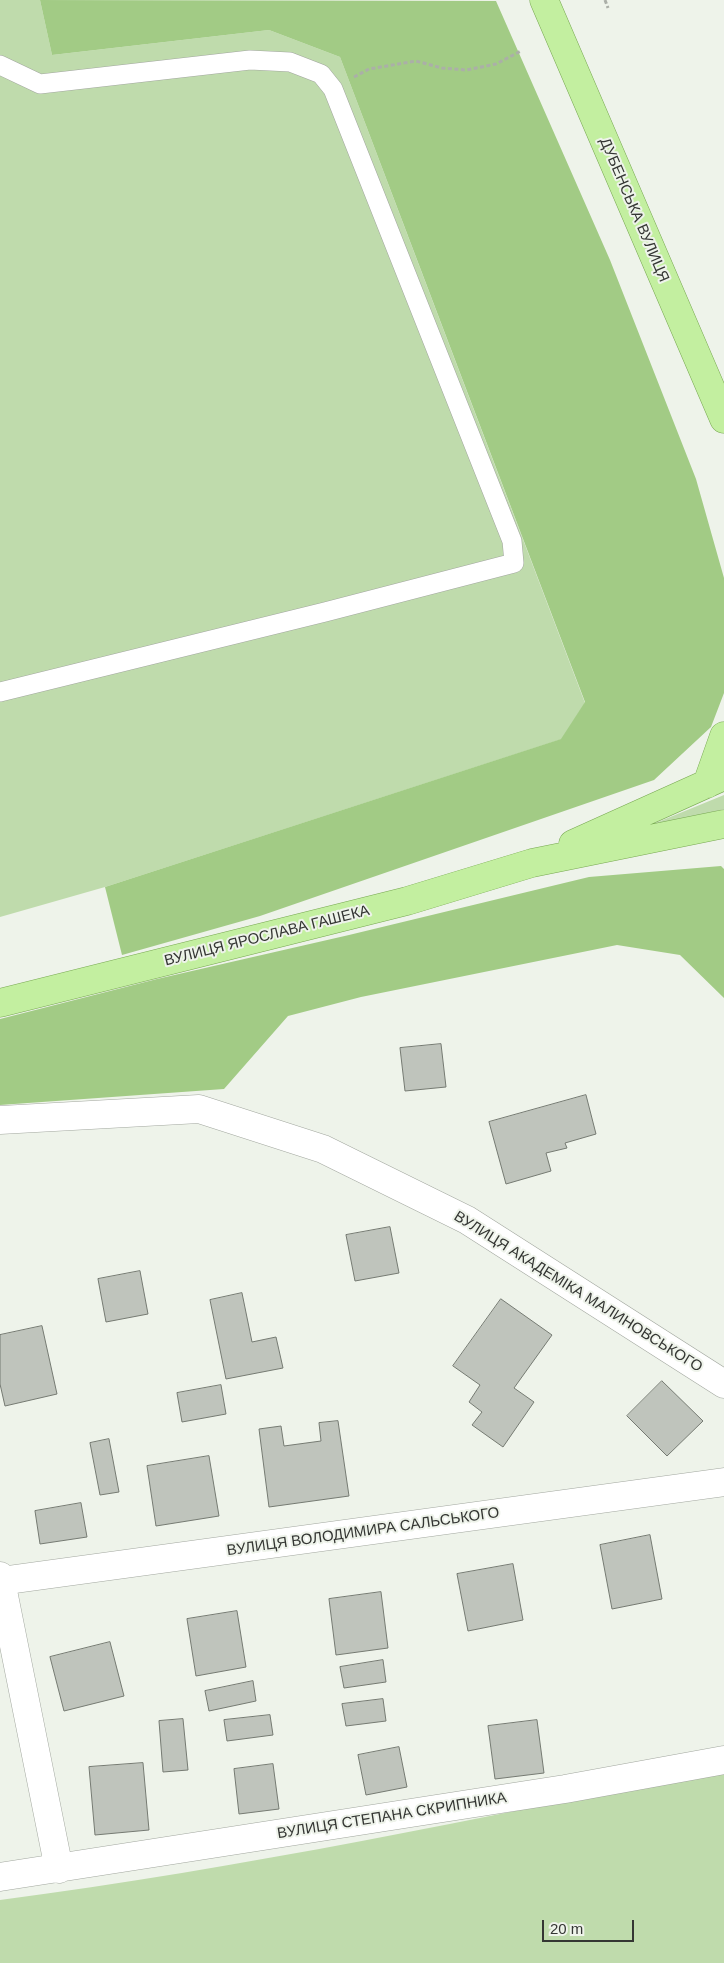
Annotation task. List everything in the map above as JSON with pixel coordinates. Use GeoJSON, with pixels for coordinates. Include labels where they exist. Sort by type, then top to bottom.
{"type":"FeatureCollection","features":[{"type":"Feature","properties":{"kind":"main road","name":"ДУБЕНСЬКА ВУЛИЦЯ"},"geometry":{"type":"LineString","coordinates":[[544,0],[724,419]]}},
{"type":"Feature","properties":{"kind":"main road"},"geometry":{"type":"LineString","coordinates":[[716,780],[724,736]]}},
{"type":"Feature","properties":{"kind":"main road","name":"ВУЛИЦЯ ЯРОСЛАВА ГАШЕКА"},"geometry":{"type":"LineString","coordinates":[[532,863],[716,780]]}},
{"type":"Feature","properties":{"kind":"main road","name":"ВУЛИЦЯ ЯРОСЛАВА ГАШЕКА"},"geometry":{"type":"LineString","coordinates":[[0,1003],[407,901],[532,863],[724,824]]}},
{"type":"Feature","properties":{"kind":"street","name":"ВУЛИЦЯ АКАДЕМІКА МАЛИНОВСЬКОГО"},"geometry":{"type":"LineString","coordinates":[[0,1120],[199,1108],[323,1149],[467,1220],[724,1384]]}},
{"type":"Feature","properties":{"kind":"street","name":"ВУЛИЦЯ ВОЛОДИМИРА САЛЬСЬКОГО"},"geometry":{"type":"LineString","coordinates":[[1,1579],[724,1482]]}},
{"type":"Feature","properties":{"kind":"street"},"geometry":{"type":"LineString","coordinates":[[1,1579],[59,1869]]}},
{"type":"Feature","properties":{"kind":"street","name":"ВУЛИЦЯ СТЕПАНА СКРИПНИКА"},"geometry":{"type":"LineString","coordinates":[[0,1878],[556,1790],[724,1760]]}},
{"type":"Feature","properties":{"kind":"lane"},"geometry":{"type":"LineString","coordinates":[[0,65],[40,84],[250,60],[290,62],[321,74],[333,89],[512,541],[514,563],[316,615],[0,692]]}},
{"type":"Feature","properties":{"kind":"path"},"geometry":{"type":"LineString","coordinates":[[605,0],[608,8]]}},
{"type":"Feature","properties":{"kind":"path"},"geometry":{"type":"LineString","coordinates":[[349,80],[369,69],[416,61],[442,68],[466,70],[496,64],[521,51]]}},
{"type":"Feature","properties":{"kind":"green space"},"geometry":{"type":"Polygon","coordinates":[[[0,0],[40,0],[52,55],[269,30],[340,57],[585,703],[562,739],[105,887],[0,917],[0,0]]]}},
{"type":"Feature","properties":{"kind":"green space"},"geometry":{"type":"Polygon","coordinates":[[[40,0],[496,1],[610,260],[696,479],[724,578],[724,693],[711,727],[654,780],[260,916],[122,955],[105,887],[561,739],[585,702],[340,57],[269,30],[52,55],[40,0]]]}},
{"type":"Feature","properties":{"kind":"green space"},"geometry":{"type":"Polygon","coordinates":[[[724,795],[724,809],[636,831],[724,795]]]}},
{"type":"Feature","properties":{"kind":"green space"},"geometry":{"type":"Polygon","coordinates":[[[721,866],[724,869],[724,998],[680,955],[617,945],[361,997],[288,1016],[224,1089],[0,1105],[0,1019],[157,979],[589,877],[721,866]]]}},
{"type":"Feature","properties":{"kind":"green space"},"geometry":{"type":"Polygon","coordinates":[[[724,1768],[724,1963],[0,1963],[0,1900],[182,1873],[363,1841],[724,1768]]]}},
{"type":"Feature","properties":{"kind":"building"},"geometry":{"type":"Polygon","coordinates":[[[441,1044],[446,1087],[405,1091],[400,1048],[441,1044]]]}},
{"type":"Feature","properties":{"kind":"building"},"geometry":{"type":"Polygon","coordinates":[[[586,1095],[596,1134],[565,1143],[567,1148],[546,1153],[551,1171],[506,1184],[489,1122],[586,1095]]]}},
{"type":"Feature","properties":{"kind":"building"},"geometry":{"type":"Polygon","coordinates":[[[390,1227],[399,1273],[355,1281],[346,1235],[390,1227]]]}},
{"type":"Feature","properties":{"kind":"building"},"geometry":{"type":"Polygon","coordinates":[[[140,1271],[148,1314],[106,1322],[98,1279],[140,1271]]]}},
{"type":"Feature","properties":{"kind":"building"},"geometry":{"type":"Polygon","coordinates":[[[242,1293],[252,1342],[276,1337],[283,1368],[226,1379],[210,1300],[242,1293]]]}},
{"type":"Feature","properties":{"kind":"building"},"geometry":{"type":"Polygon","coordinates":[[[501,1299],[552,1335],[514,1388],[534,1402],[503,1447],[472,1425],[482,1412],[469,1402],[480,1385],[453,1366],[501,1299]]]}},
{"type":"Feature","properties":{"kind":"building"},"geometry":{"type":"Polygon","coordinates":[[[42,1326],[57,1394],[5,1406],[0,1384],[0,1335],[42,1326]]]}},
{"type":"Feature","properties":{"kind":"building"},"geometry":{"type":"Polygon","coordinates":[[[662,1381],[703,1421],[667,1456],[627,1416],[662,1381]]]}},
{"type":"Feature","properties":{"kind":"building"},"geometry":{"type":"Polygon","coordinates":[[[221,1385],[226,1414],[182,1422],[177,1393],[221,1385]]]}},
{"type":"Feature","properties":{"kind":"building"},"geometry":{"type":"Polygon","coordinates":[[[338,1421],[349,1496],[269,1507],[259,1429],[281,1426],[284,1446],[321,1441],[319,1423],[338,1421]]]}},
{"type":"Feature","properties":{"kind":"building"},"geometry":{"type":"Polygon","coordinates":[[[109,1439],[119,1492],[100,1495],[90,1443],[109,1439]]]}},
{"type":"Feature","properties":{"kind":"building"},"geometry":{"type":"Polygon","coordinates":[[[209,1456],[219,1516],[156,1526],[147,1466],[209,1456]]]}},
{"type":"Feature","properties":{"kind":"building"},"geometry":{"type":"Polygon","coordinates":[[[81,1503],[87,1537],[40,1544],[35,1511],[81,1503]]]}},
{"type":"Feature","properties":{"kind":"building"},"geometry":{"type":"Polygon","coordinates":[[[650,1535],[662,1599],[612,1609],[600,1545],[650,1535]]]}},
{"type":"Feature","properties":{"kind":"building"},"geometry":{"type":"Polygon","coordinates":[[[513,1564],[523,1620],[468,1631],[457,1574],[513,1564]]]}},
{"type":"Feature","properties":{"kind":"building"},"geometry":{"type":"Polygon","coordinates":[[[381,1592],[388,1648],[336,1655],[329,1599],[381,1592]]]}},
{"type":"Feature","properties":{"kind":"building"},"geometry":{"type":"Polygon","coordinates":[[[237,1611],[246,1667],[196,1676],[187,1619],[237,1611]]]}},
{"type":"Feature","properties":{"kind":"building"},"geometry":{"type":"Polygon","coordinates":[[[110,1642],[124,1696],[64,1711],[50,1657],[110,1642]]]}},
{"type":"Feature","properties":{"kind":"building"},"geometry":{"type":"Polygon","coordinates":[[[383,1660],[386,1682],[344,1688],[340,1667],[383,1660]]]}},
{"type":"Feature","properties":{"kind":"building"},"geometry":{"type":"Polygon","coordinates":[[[253,1681],[256,1701],[209,1711],[205,1691],[253,1681]]]}},
{"type":"Feature","properties":{"kind":"building"},"geometry":{"type":"Polygon","coordinates":[[[383,1699],[386,1721],[346,1726],[342,1704],[383,1699]]]}},
{"type":"Feature","properties":{"kind":"building"},"geometry":{"type":"Polygon","coordinates":[[[270,1715],[273,1735],[227,1741],[224,1720],[270,1715]]]}},
{"type":"Feature","properties":{"kind":"building"},"geometry":{"type":"Polygon","coordinates":[[[183,1719],[188,1770],[163,1772],[159,1721],[183,1719]]]}},
{"type":"Feature","properties":{"kind":"building"},"geometry":{"type":"Polygon","coordinates":[[[537,1720],[544,1773],[495,1779],[488,1726],[537,1720]]]}},
{"type":"Feature","properties":{"kind":"building"},"geometry":{"type":"Polygon","coordinates":[[[399,1747],[407,1787],[366,1795],[358,1755],[399,1747]]]}},
{"type":"Feature","properties":{"kind":"building"},"geometry":{"type":"Polygon","coordinates":[[[143,1763],[149,1830],[95,1835],[89,1767],[143,1763]]]}},
{"type":"Feature","properties":{"kind":"building"},"geometry":{"type":"Polygon","coordinates":[[[273,1764],[279,1809],[239,1814],[234,1769],[273,1764]]]}}]}
